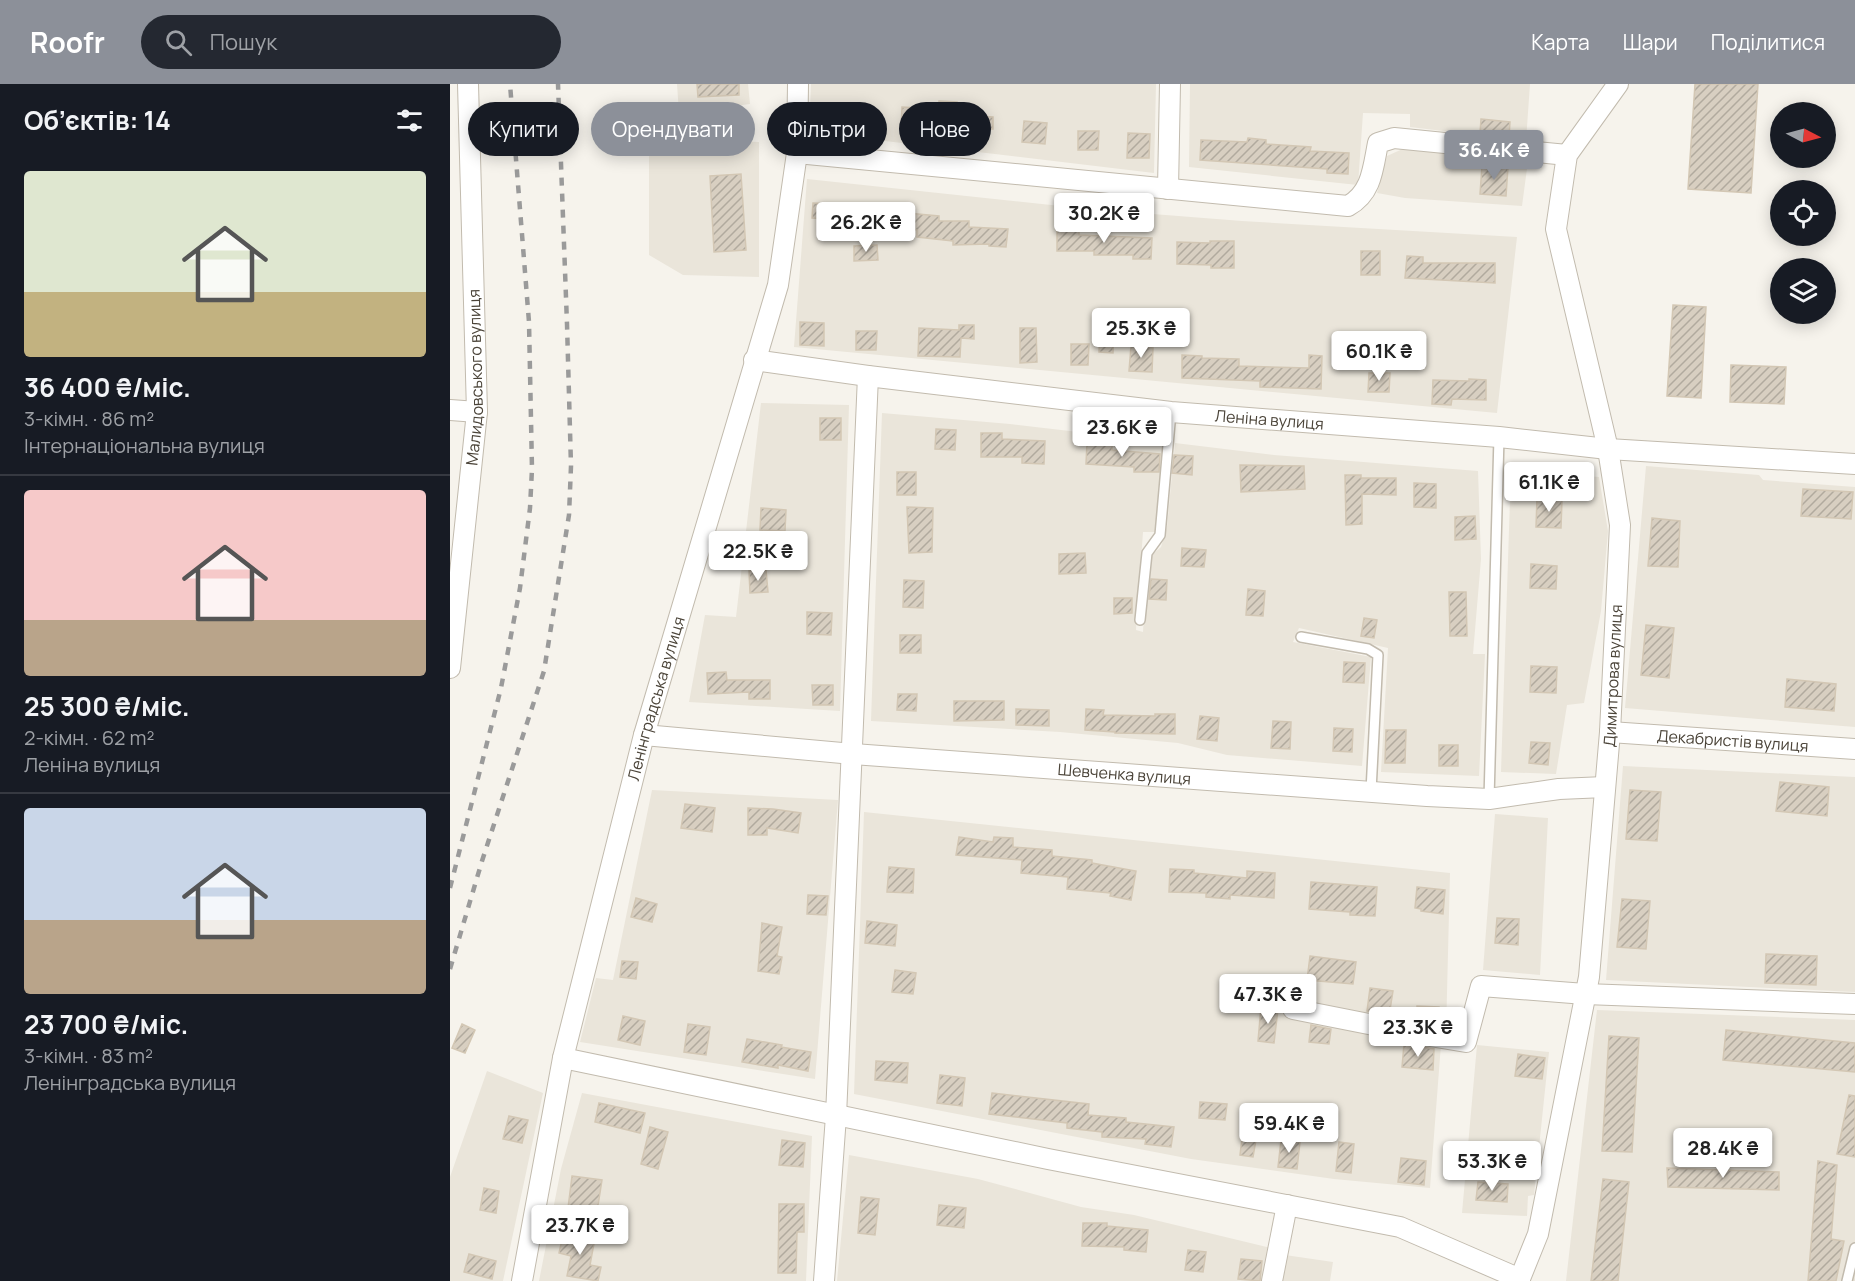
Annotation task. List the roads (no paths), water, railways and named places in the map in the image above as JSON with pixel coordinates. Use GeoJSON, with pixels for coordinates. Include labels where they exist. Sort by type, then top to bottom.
{"type":"FeatureCollection","features":[{"type":"Feature","properties":{"kind":"street","name":"Малидовського вулиця"},"geometry":{"type":"LineString","coordinates":[[450,668],[477,412],[468,84]]}},
{"type":"Feature","properties":{"kind":"street","name":"Ленінградська вулиця"},"geometry":{"type":"LineString","coordinates":[[798,84],[798,102]]}},
{"type":"Feature","properties":{"kind":"street"},"geometry":{"type":"LineString","coordinates":[[1168,189],[1170,84]]}},
{"type":"Feature","properties":{"kind":"street","name":"Димитрова вулиця"},"geometry":{"type":"LineString","coordinates":[[1519,1280],[1538,1234],[1589,977],[1610,732],[1620,525],[1608,449],[1556,229],[1566,156],[1618,84]]}},
{"type":"Feature","properties":{"kind":"street"},"geometry":{"type":"LineString","coordinates":[[828,156],[1348,206],[1360,200],[1371,179],[1378,143],[1394,138],[1566,156]]}},
{"type":"Feature","properties":{"kind":"street","name":"Ленінградська вулиця"},"geometry":{"type":"LineString","coordinates":[[522,1281],[563,1058],[644,735],[778,285],[797,156]]}},
{"type":"Feature","properties":{"kind":"street","name":"Леніна вулиця"},"geometry":{"type":"LineString","coordinates":[[754,360],[1171,412],[1500,437],[1608,449],[1855,464]]}},
{"type":"Feature","properties":{"kind":"street"},"geometry":{"type":"LineString","coordinates":[[824,1281],[836,1116],[868,376]]}},
{"type":"Feature","properties":{"kind":"street"},"geometry":{"type":"LineString","coordinates":[[450,410],[477,412]]}},
{"type":"Feature","properties":{"kind":"street","name":"Декабристів вулиця"},"geometry":{"type":"LineString","coordinates":[[1610,732],[1855,749]]}},
{"type":"Feature","properties":{"kind":"street","name":"Шевченка вулиця"},"geometry":{"type":"LineString","coordinates":[[644,735],[1427,796],[1489,799],[1558,789],[1605,787]]}},
{"type":"Feature","properties":{"kind":"street"},"geometry":{"type":"LineString","coordinates":[[1293,1009],[1466,1042],[1481,986],[1585,994],[1855,1004]]}},
{"type":"Feature","properties":{"kind":"street"},"geometry":{"type":"LineString","coordinates":[[563,1058],[836,1116],[1400,1227],[1519,1280]]}},
{"type":"Feature","properties":{"kind":"street"},"geometry":{"type":"LineString","coordinates":[[1272,1281],[1287,1205]]}},
{"type":"Feature","properties":{"kind":"lane"},"geometry":{"type":"LineString","coordinates":[[1140,620],[1147,554],[1160,535],[1171,412]]}},
{"type":"Feature","properties":{"kind":"lane"},"geometry":{"type":"LineString","coordinates":[[1489,799],[1500,437]]}},
{"type":"Feature","properties":{"kind":"lane"},"geometry":{"type":"LineString","coordinates":[[1301,637],[1368,649],[1378,655],[1371,791]]}},
{"type":"Feature","properties":{"kind":"lane"},"geometry":{"type":"LineString","coordinates":[[1847,1281],[1855,1248]]}},
{"type":"Feature","properties":{"kind":"railway"},"geometry":{"type":"LineString","coordinates":[[450,888],[501,688],[520,588],[530,508],[532,469],[529,322],[510,84]]}},
{"type":"Feature","properties":{"kind":"railway"},"geometry":{"type":"LineString","coordinates":[[450,969],[482,861],[544,671],[569,515],[571,466],[558,84]]}}]}
